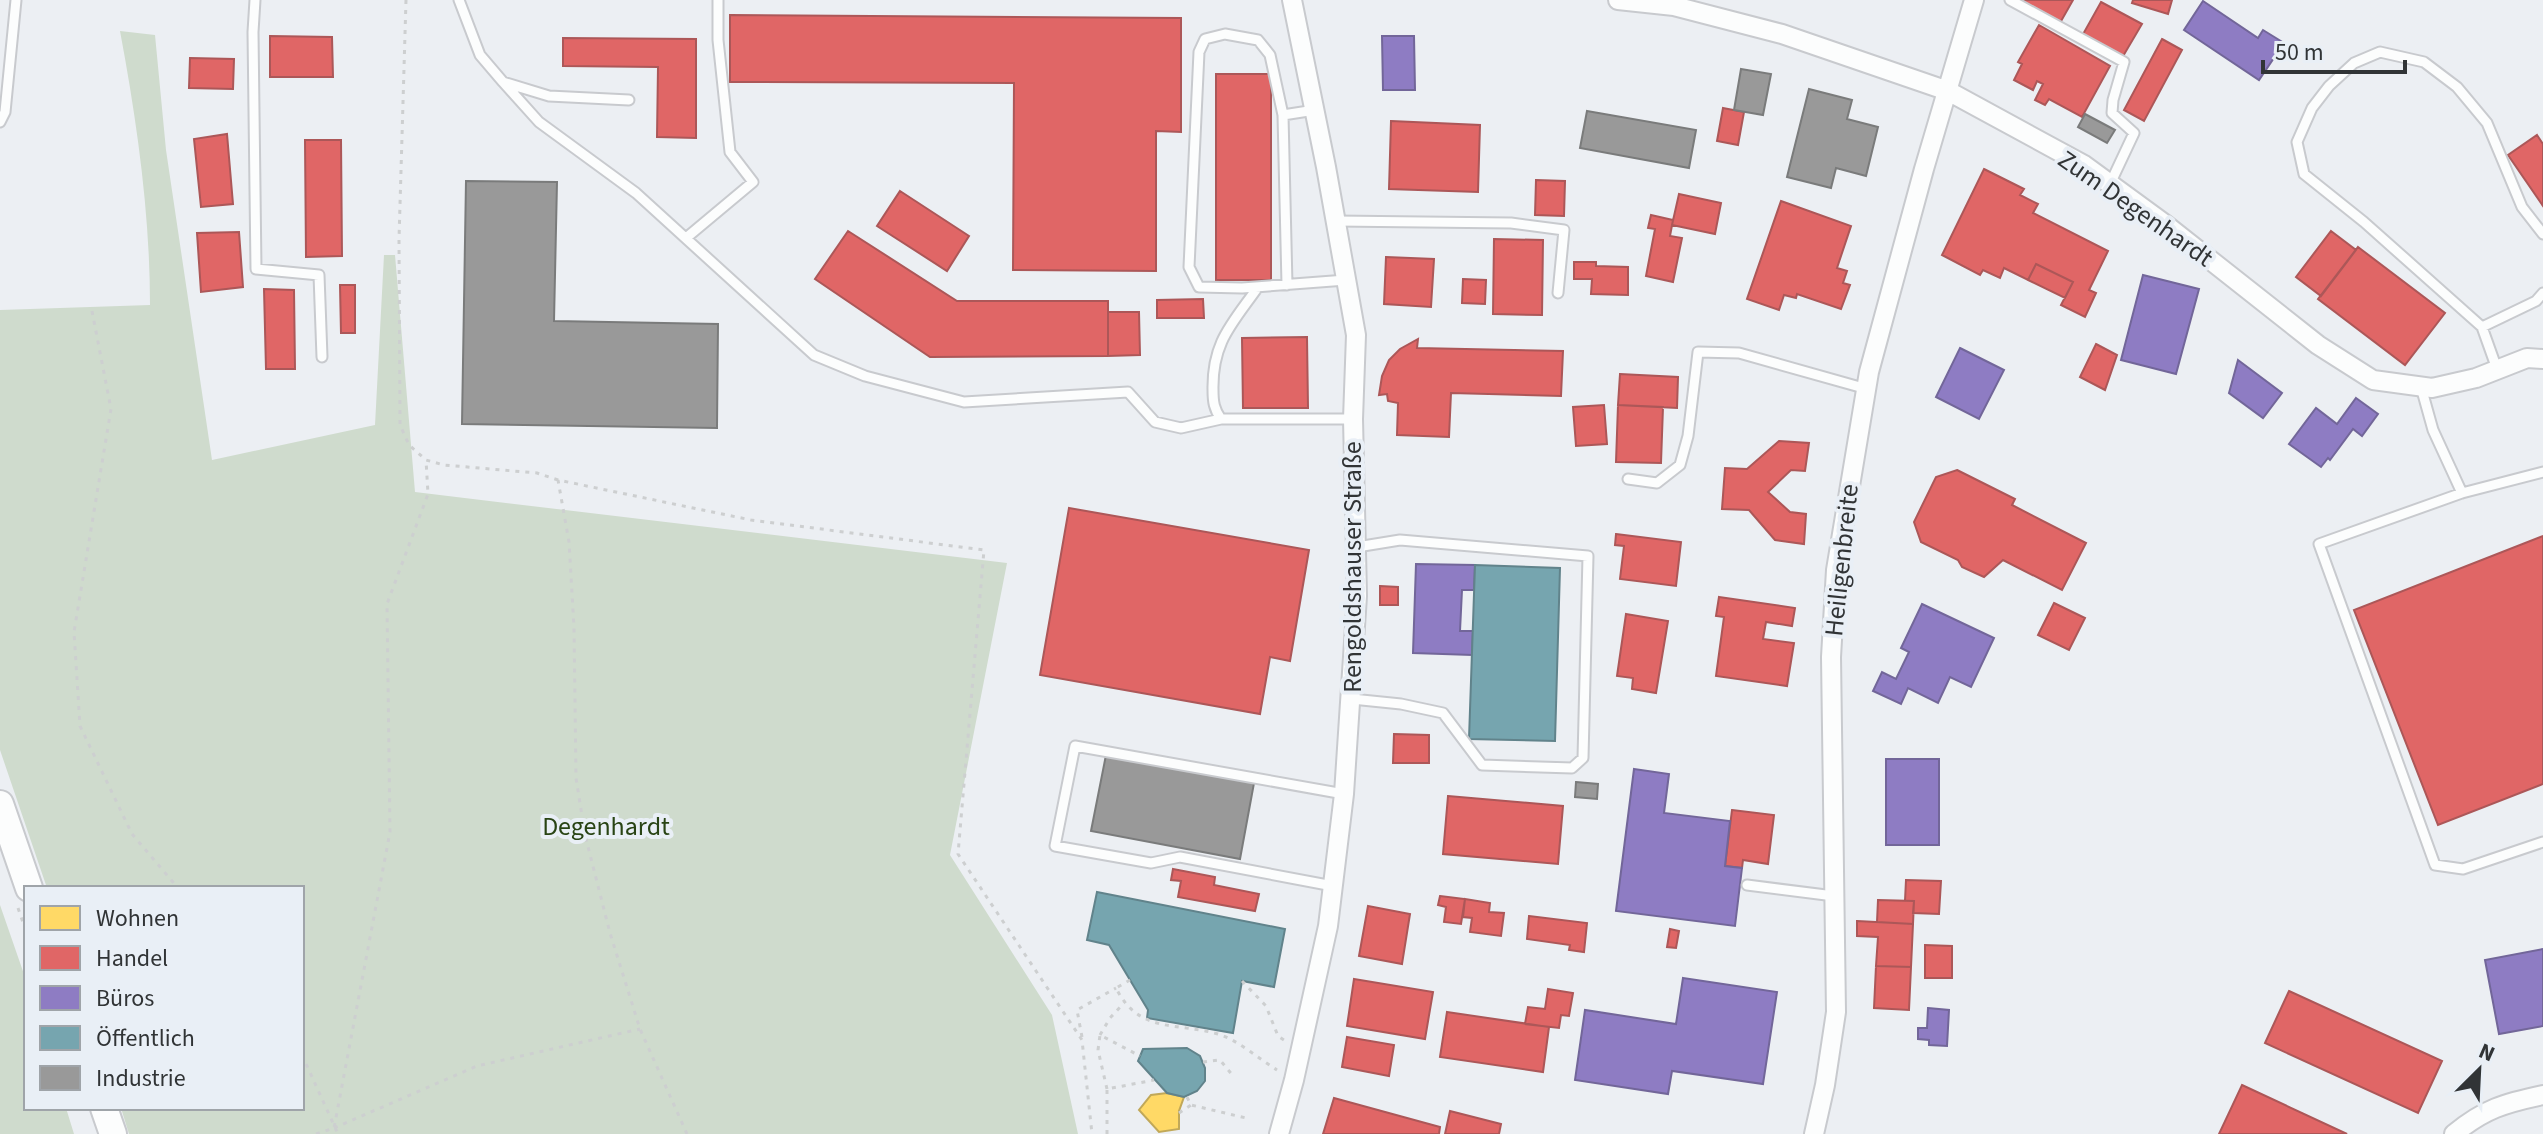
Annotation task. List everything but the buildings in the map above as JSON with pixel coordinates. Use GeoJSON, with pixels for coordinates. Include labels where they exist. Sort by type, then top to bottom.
{"type":"FeatureCollection","features":[{"type":"Feature","properties":{"kind":"main road"},"geometry":{"type":"LineString","coordinates":[[0,804],[28,886]]}},
{"type":"Feature","properties":{"kind":"main road"},"geometry":{"type":"LineString","coordinates":[[105,1110],[113,1134]]}},
{"type":"Feature","properties":{"kind":"street","name":"Rengoldshauser Straße"},"geometry":{"type":"LineString","coordinates":[[1279,1134],[1328,926],[1352,699],[1357,547],[1353,419],[1356,335],[1292,0]]}},
{"type":"Feature","properties":{"kind":"street","name":"Zum Degenhardt"},"geometry":{"type":"LineString","coordinates":[[1618,0],[1674,6],[1768,31],[1948,91],[2084,165],[2166,225],[2318,345],[2373,380],[2432,388],[2476,378],[2527,358],[2543,359]]}},
{"type":"Feature","properties":{"kind":"street","name":"Heiligenbreite"},"geometry":{"type":"LineString","coordinates":[[1814,1134],[1836,1012],[1832,632],[1836,570],[1867,389],[1896,272],[1974,0]]}},
{"type":"Feature","properties":{"kind":"street"},"geometry":{"type":"LineString","coordinates":[[2454,1134],[2484,1111],[2543,1095]]}},
{"type":"Feature","properties":{"kind":"lane"},"geometry":{"type":"LineString","coordinates":[[0,122],[5,112],[16,0]]}},
{"type":"Feature","properties":{"kind":"lane"},"geometry":{"type":"LineString","coordinates":[[255,0],[256,269],[319,275],[322,357]]}},
{"type":"Feature","properties":{"kind":"lane"},"geometry":{"type":"LineString","coordinates":[[459,0],[480,55],[539,122],[636,193],[814,355],[865,376],[964,402],[1128,392],[1155,422],[1181,428],[1221,419],[1353,419]]}},
{"type":"Feature","properties":{"kind":"lane"},"geometry":{"type":"LineString","coordinates":[[686,238],[753,182],[730,152],[718,40],[718,0]]}},
{"type":"Feature","properties":{"kind":"lane"},"geometry":{"type":"LineString","coordinates":[[2010,0],[2124,62],[2112,113],[2134,133],[2110,184]]}},
{"type":"Feature","properties":{"kind":"lane"},"geometry":{"type":"LineString","coordinates":[[1287,285],[1283,115],[1270,55],[1258,40],[1225,34],[1205,39],[1199,52],[1189,267],[1199,287],[1258,287],[1287,285],[1346,280]]}},
{"type":"Feature","properties":{"kind":"lane"},"geometry":{"type":"LineString","coordinates":[[2497,369],[2482,327],[2364,222],[2304,174],[2297,142],[2312,108],[2329,86],[2354,63],[2380,52],[2424,62],[2457,87],[2487,123],[2522,207],[2543,234]]}},
{"type":"Feature","properties":{"kind":"lane"},"geometry":{"type":"LineString","coordinates":[[503,82],[549,96],[629,100]]}},
{"type":"Feature","properties":{"kind":"lane"},"geometry":{"type":"LineString","coordinates":[[1283,115],[1315,110]]}},
{"type":"Feature","properties":{"kind":"lane"},"geometry":{"type":"LineString","coordinates":[[1336,221],[1511,223],[1564,230],[1558,293]]}},
{"type":"Feature","properties":{"kind":"lane"},"geometry":{"type":"LineString","coordinates":[[1221,419],[1213,408],[1212,368],[1219,344],[1258,287]]}},
{"type":"Feature","properties":{"kind":"lane"},"geometry":{"type":"LineString","coordinates":[[2482,327],[2541,300]]}},
{"type":"Feature","properties":{"kind":"lane"},"geometry":{"type":"LineString","coordinates":[[1628,479],[1657,483],[1680,465],[1688,436],[1698,352],[1739,353],[1867,389]]}},
{"type":"Feature","properties":{"kind":"lane"},"geometry":{"type":"LineString","coordinates":[[2421,387],[2433,430],[2462,493]]}},
{"type":"Feature","properties":{"kind":"lane"},"geometry":{"type":"LineString","coordinates":[[2543,472],[2462,493],[2319,544],[2435,865],[2463,869],[2543,842]]}},
{"type":"Feature","properties":{"kind":"lane"},"geometry":{"type":"LineString","coordinates":[[1352,699],[1401,704],[1443,713],[1482,765],[1572,768],[1583,758],[1588,556],[1400,540],[1357,547]]}},
{"type":"Feature","properties":{"kind":"lane"},"geometry":{"type":"LineString","coordinates":[[1333,886],[1180,857],[1151,863],[1055,846],[1075,746],[1344,794]]}},
{"type":"Feature","properties":{"kind":"lane"},"geometry":{"type":"LineString","coordinates":[[1747,885],[1834,896]]}},
{"type":"Feature","properties":{"kind":"path"},"geometry":{"type":"LineString","coordinates":[[406,0],[398,405],[400,425],[409,445],[426,460],[444,465],[537,473],[751,520],[984,550],[958,854],[1082,1040]]}},
{"type":"Feature","properties":{"kind":"path"},"geometry":{"type":"LineString","coordinates":[[92,311],[111,409],[74,632],[80,726],[132,834],[176,886]]}},
{"type":"Feature","properties":{"kind":"path"},"geometry":{"type":"LineString","coordinates":[[334,1128],[390,832],[387,604],[428,494],[426,460]]}},
{"type":"Feature","properties":{"kind":"path"},"geometry":{"type":"LineString","coordinates":[[558,480],[569,542],[576,778],[585,835],[640,1029],[687,1134]]}},
{"type":"Feature","properties":{"kind":"path"},"geometry":{"type":"LineString","coordinates":[[1092,1134],[1077,1010],[1130,980]]}},
{"type":"Feature","properties":{"kind":"path"},"geometry":{"type":"LineString","coordinates":[[1242,981],[1266,1006],[1278,1036],[1300,1051]]}},
{"type":"Feature","properties":{"kind":"path"},"geometry":{"type":"LineString","coordinates":[[1116,988],[1124,1003],[1142,1019],[1221,1035],[1294,1080]]}},
{"type":"Feature","properties":{"kind":"path"},"geometry":{"type":"LineString","coordinates":[[1107,1134],[1107,1089],[1098,1050],[1100,1035],[1124,1003]]}},
{"type":"Feature","properties":{"kind":"path"},"geometry":{"type":"LineString","coordinates":[[316,1134],[477,1066],[640,1029]]}},
{"type":"Feature","properties":{"kind":"path"},"geometry":{"type":"LineString","coordinates":[[1100,1035],[1140,1056]]}},
{"type":"Feature","properties":{"kind":"path"},"geometry":{"type":"LineString","coordinates":[[304,1060],[338,1134]]}},
{"type":"Feature","properties":{"kind":"path"},"geometry":{"type":"LineString","coordinates":[[1203,1062],[1220,1060],[1234,1077]]}},
{"type":"Feature","properties":{"kind":"path"},"geometry":{"type":"LineString","coordinates":[[1107,1089],[1154,1080]]}},
{"type":"Feature","properties":{"kind":"path"},"geometry":{"type":"LineString","coordinates":[[1187,1097],[1191,1105]]}},
{"type":"Feature","properties":{"kind":"path"},"geometry":{"type":"LineString","coordinates":[[1179,1113],[1191,1105],[1246,1118]]}},
{"type":"Feature","properties":{"kind":"green space","name":"Degenhardt"},"geometry":{"type":"Polygon","coordinates":[[[120,31],[155,35],[166,150],[212,460],[375,425],[384,255],[395,255],[415,492],[1007,563],[950,855],[1052,1015],[1078,1134],[129,1134],[122,1110],[304,1110],[304,886],[46,886],[0,750],[0,310],[150,305],[148,236],[132,99],[120,31]]]}},
{"type":"Feature","properties":{"kind":"green space"},"geometry":{"type":"Polygon","coordinates":[[[0,905],[24,974],[24,1110],[67,1110],[74,1134],[0,1134],[0,905]]]}}]}
